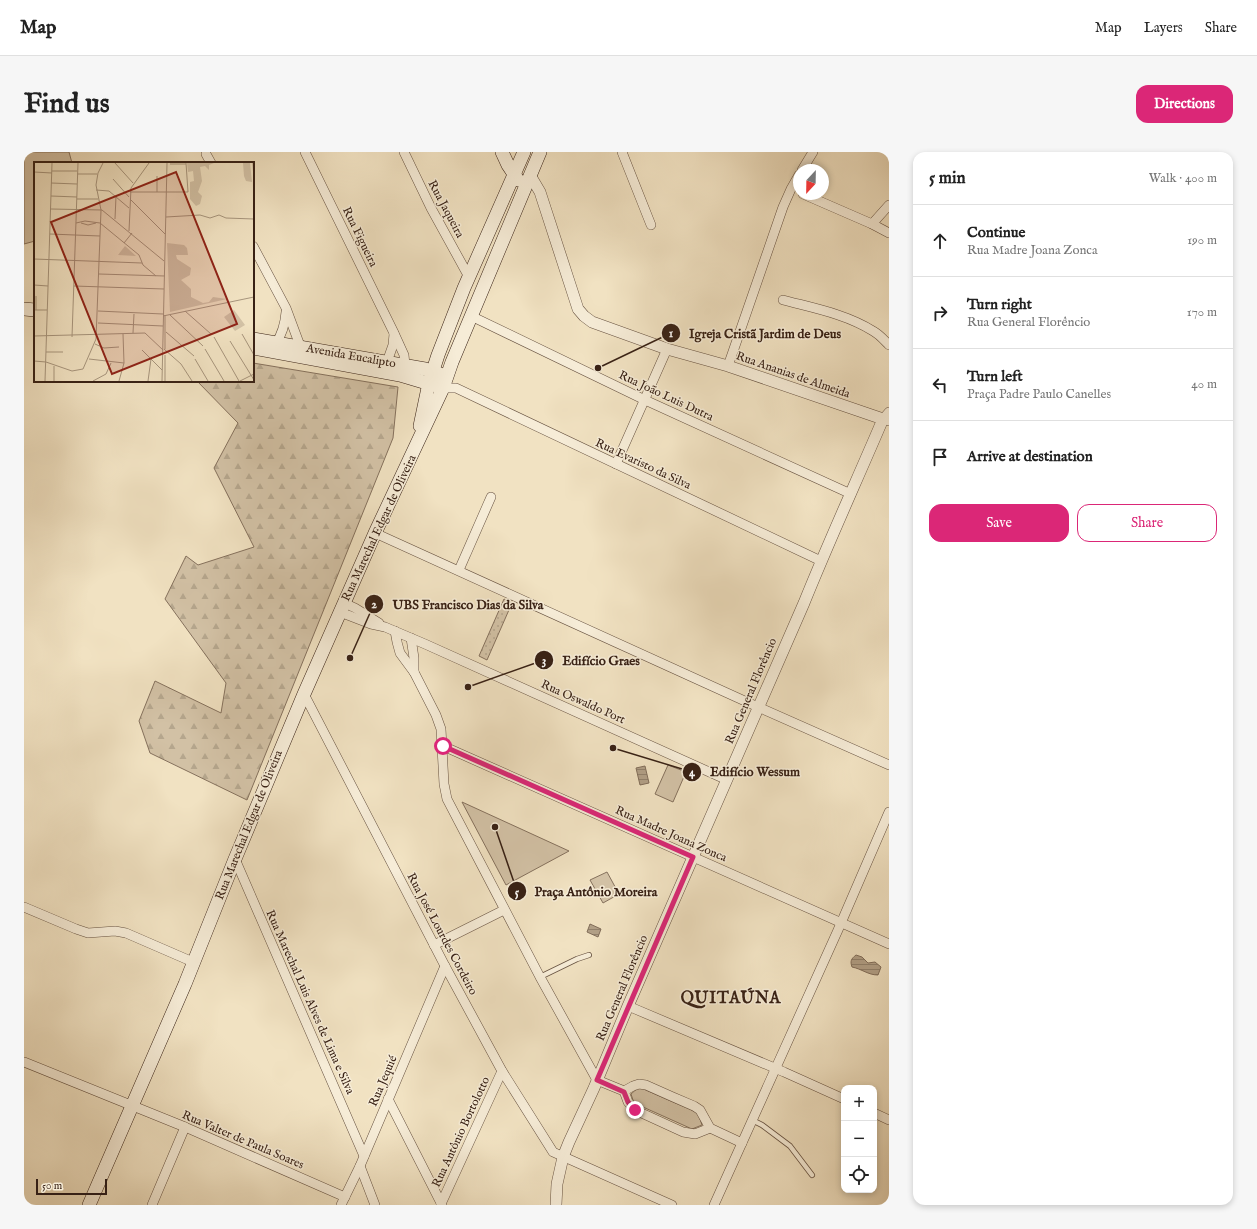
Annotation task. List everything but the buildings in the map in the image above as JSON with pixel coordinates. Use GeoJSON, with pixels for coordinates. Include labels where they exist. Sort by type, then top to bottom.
{"type":"FeatureCollection","features":[{"type":"Feature","properties":{"kind":"main road"},"geometry":{"type":"LineString","coordinates":[[502,152],[514,175],[525,187]]}},
{"type":"Feature","properties":{"kind":"main road","name":"Rua Marechal Edgar de Oliveira"},"geometry":{"type":"LineString","coordinates":[[89,1205],[193,962],[234,859],[298,708],[375,532],[415,447],[449,384],[471,316],[540,152]]}},
{"type":"Feature","properties":{"kind":"main road","name":"Rua Marechal Edgar de Oliveira"},"geometry":{"type":"LineString","coordinates":[[415,447],[431,377],[438,355],[469,276],[514,175],[518,155]]}},
{"type":"Feature","properties":{"kind":"main road"},"geometry":{"type":"LineString","coordinates":[[518,155],[530,175]]}},
{"type":"Feature","properties":{"kind":"main road"},"geometry":{"type":"LineString","coordinates":[[24,300],[34,301]]}},
{"type":"Feature","properties":{"kind":"main road"},"geometry":{"type":"LineString","coordinates":[[24,308],[34,310]]}},
{"type":"Feature","properties":{"kind":"main road","name":"Avenida Eucalipto"},"geometry":{"type":"LineString","coordinates":[[254,339],[276,343],[302,352],[400,376],[431,377]]}},
{"type":"Feature","properties":{"kind":"main road","name":"Avenida Eucalipto"},"geometry":{"type":"LineString","coordinates":[[254,348],[387,362],[405,366],[449,384]]}},
{"type":"Feature","properties":{"kind":"street","name":"Rua Figueira"},"geometry":{"type":"LineString","coordinates":[[305,152],[394,333],[404,355],[405,366]]}},
{"type":"Feature","properties":{"kind":"street","name":"Rua Jaqueira"},"geometry":{"type":"LineString","coordinates":[[404,152],[431,208],[469,276]]}},
{"type":"Feature","properties":{"kind":"street"},"geometry":{"type":"LineString","coordinates":[[622,152],[651,225]]}},
{"type":"Feature","properties":{"kind":"street"},"geometry":{"type":"LineString","coordinates":[[806,164],[814,152]]}},
{"type":"Feature","properties":{"kind":"street"},"geometry":{"type":"LineString","coordinates":[[206,154],[210,162]]}},
{"type":"Feature","properties":{"kind":"street","name":"Rua Ananias de Almeida"},"geometry":{"type":"LineString","coordinates":[[530,175],[540,192],[578,309],[592,322],[667,349],[728,366],[887,417]]}},
{"type":"Feature","properties":{"kind":"street"},"geometry":{"type":"LineString","coordinates":[[728,366],[783,207],[793,194]]}},
{"type":"Feature","properties":{"kind":"street"},"geometry":{"type":"LineString","coordinates":[[817,200],[889,233]]}},
{"type":"Feature","properties":{"kind":"street"},"geometry":{"type":"LineString","coordinates":[[872,224],[889,205]]}},
{"type":"Feature","properties":{"kind":"street"},"geometry":{"type":"LineString","coordinates":[[254,248],[286,308],[302,352]]}},
{"type":"Feature","properties":{"kind":"street"},"geometry":{"type":"LineString","coordinates":[[783,300],[856,322],[874,331],[889,345]]}},
{"type":"Feature","properties":{"kind":"street"},"geometry":{"type":"LineString","coordinates":[[276,343],[281,336],[284,327],[286,308]]}},
{"type":"Feature","properties":{"kind":"street","name":"Rua João Luis Dutra"},"geometry":{"type":"LineString","coordinates":[[471,316],[645,400],[851,494]]}},
{"type":"Feature","properties":{"kind":"street"},"geometry":{"type":"LineString","coordinates":[[387,362],[394,333]]}},
{"type":"Feature","properties":{"kind":"street"},"geometry":{"type":"LineString","coordinates":[[616,464],[667,349]]}},
{"type":"Feature","properties":{"kind":"street","name":"Rua Evaristo da Silva"},"geometry":{"type":"LineString","coordinates":[[449,384],[821,561]]}},
{"type":"Feature","properties":{"kind":"street","name":"Rua General Florêncio"},"geometry":{"type":"LineString","coordinates":[[556,1205],[557,1184],[563,1157],[821,561],[887,417]]}},
{"type":"Feature","properties":{"kind":"street"},"geometry":{"type":"LineString","coordinates":[[458,570],[491,497]]}},
{"type":"Feature","properties":{"kind":"street"},"geometry":{"type":"LineString","coordinates":[[375,532],[758,707],[889,765]]}},
{"type":"Feature","properties":{"kind":"street","name":"Rua Oswaldo Port"},"geometry":{"type":"LineString","coordinates":[[342,608],[371,624],[385,627],[411,638],[727,780]]}},
{"type":"Feature","properties":{"kind":"street"},"geometry":{"type":"LineString","coordinates":[[395,631],[400,653],[414,672],[436,715],[441,729],[444,784],[447,799],[504,910],[597,1080],[624,1092],[628,1102],[635,1110],[683,1132],[695,1134],[710,1128]]}},
{"type":"Feature","properties":{"kind":"street"},"geometry":{"type":"LineString","coordinates":[[411,638],[414,658],[414,672]]}},
{"type":"Feature","properties":{"kind":"street","name":"Rua José Lourdes Cordeiro"},"geometry":{"type":"LineString","coordinates":[[304,694],[445,966],[502,1071],[553,1152],[672,1205]]}},
{"type":"Feature","properties":{"kind":"street"},"geometry":{"type":"LineString","coordinates":[[298,708],[314,712]]}},
{"type":"Feature","properties":{"kind":"street","name":"Rua Madre Joana Zonca"},"geometry":{"type":"LineString","coordinates":[[443,746],[889,944]]}},
{"type":"Feature","properties":{"kind":"street"},"geometry":{"type":"LineString","coordinates":[[714,1205],[841,923],[889,812]]}},
{"type":"Feature","properties":{"kind":"street","name":"Rua Marechal Luis Alves de Lima e Silva"},"geometry":{"type":"LineString","coordinates":[[234,859],[364,1156]]}},
{"type":"Feature","properties":{"kind":"street"},"geometry":{"type":"LineString","coordinates":[[24,907],[83,931],[91,933],[115,931],[126,933],[193,962]]}},
{"type":"Feature","properties":{"kind":"street"},"geometry":{"type":"LineString","coordinates":[[434,945],[504,910]]}},
{"type":"Feature","properties":{"kind":"street","name":"Rua Jequié"},"geometry":{"type":"LineString","coordinates":[[343,1201],[360,1166],[445,966]]}},
{"type":"Feature","properties":{"kind":"street"},"geometry":{"type":"LineString","coordinates":[[628,1006],[841,1099]]}},
{"type":"Feature","properties":{"kind":"street","name":"Rua Valter de Paula Soares"},"geometry":{"type":"LineString","coordinates":[[24,1062],[185,1127],[343,1201]]}},
{"type":"Feature","properties":{"kind":"street","name":"Rua Antônio Bortolotto"},"geometry":{"type":"LineString","coordinates":[[441,1204],[502,1071]]}},
{"type":"Feature","properties":{"kind":"street"},"geometry":{"type":"LineString","coordinates":[[624,1092],[633,1086],[640,1084],[646,1085],[694,1106],[700,1110],[710,1128],[742,1143]]}},
{"type":"Feature","properties":{"kind":"street"},"geometry":{"type":"LineString","coordinates":[[388,1099],[441,1204]]}},
{"type":"Feature","properties":{"kind":"street"},"geometry":{"type":"LineString","coordinates":[[877,1114],[889,1120]]}},
{"type":"Feature","properties":{"kind":"street"},"geometry":{"type":"LineString","coordinates":[[152,1205],[185,1127]]}},
{"type":"Feature","properties":{"kind":"street"},"geometry":{"type":"LineString","coordinates":[[360,1166],[375,1205]]}},
{"type":"Feature","properties":{"kind":"lane"},"geometry":{"type":"LineString","coordinates":[[540,977],[577,959],[589,955]]}},
{"type":"Feature","properties":{"kind":"lane"},"geometry":{"type":"LineString","coordinates":[[752,1120],[790,1146],[812,1175]]}},
{"type":"Feature","properties":{"kind":"green space"},"geometry":{"type":"Polygon","coordinates":[[[24,152],[69,152],[72,162],[34,162],[34,241],[24,244],[24,152]]]}},
{"type":"Feature","properties":{"kind":"green space"},"geometry":{"type":"Polygon","coordinates":[[[254,363],[398,387],[393,438],[247,800],[150,753],[139,721],[155,681],[221,713],[226,683],[165,599],[186,556],[198,565],[254,547],[214,468],[238,423],[198,382],[254,382],[254,363]]]}},
{"type":"Feature","properties":{"kind":"green space"},"geometry":{"type":"Polygon","coordinates":[[[504,599],[512,603],[487,660],[479,656],[504,599]]]}},
{"type":"Feature","properties":{"kind":"green space"},"geometry":{"type":"Polygon","coordinates":[[[668,765],[686,772],[673,802],[655,794],[668,765]]]}},
{"type":"Feature","properties":{"kind":"green space"},"geometry":{"type":"Polygon","coordinates":[[[462,802],[569,851],[506,885],[462,802]]]}},
{"type":"Feature","properties":{"kind":"green space"},"geometry":{"type":"Polygon","coordinates":[[[607,872],[619,894],[603,903],[590,880],[607,872]]]}},
{"type":"Feature","properties":{"kind":"green space"},"geometry":{"type":"Polygon","coordinates":[[[639,1087],[698,1113],[702,1125],[692,1129],[634,1103],[631,1094],[639,1087]]]}},
{"type":"Feature","properties":{"kind":"shaded area"},"geometry":{"type":"Polygon","coordinates":[[[645,766],[649,783],[640,785],[636,768],[645,766]]]}},
{"type":"Feature","properties":{"kind":"shaded area"},"geometry":{"type":"Polygon","coordinates":[[[590,924],[601,929],[598,937],[587,932],[590,924]]]}},
{"type":"Feature","properties":{"kind":"shaded area"},"geometry":{"type":"Polygon","coordinates":[[[856,955],[862,957],[868,963],[875,962],[881,967],[878,975],[852,967],[851,960],[856,955]]]}},
{"type":"Feature","properties":{"kind":"place","name":"Igreja Cristã Jardim de Deus"},"geometry":{"type":"Point","coordinates":[598,368]}},
{"type":"Feature","properties":{"kind":"place","name":"UBS Francisco Dias da Silva"},"geometry":{"type":"Point","coordinates":[350,658]}},
{"type":"Feature","properties":{"kind":"place","name":"Edifício Graes"},"geometry":{"type":"Point","coordinates":[468,687]}},
{"type":"Feature","properties":{"kind":"place","name":"Edifício Wessum"},"geometry":{"type":"Point","coordinates":[613,748]}},
{"type":"Feature","properties":{"kind":"place","name":"Praça Antônio Moreira"},"geometry":{"type":"Point","coordinates":[495,827]}},
{"type":"Feature","properties":{"kind":"district","name":"QUITAÚNA"},"geometry":{"type":"Point","coordinates":[731,999]}},
{"type":"Feature","properties":{"kind":"route"},"geometry":{"type":"LineString","coordinates":[[443,746],[693,857],[597,1080],[624,1092],[630,1106],[635,1110]]}}]}
